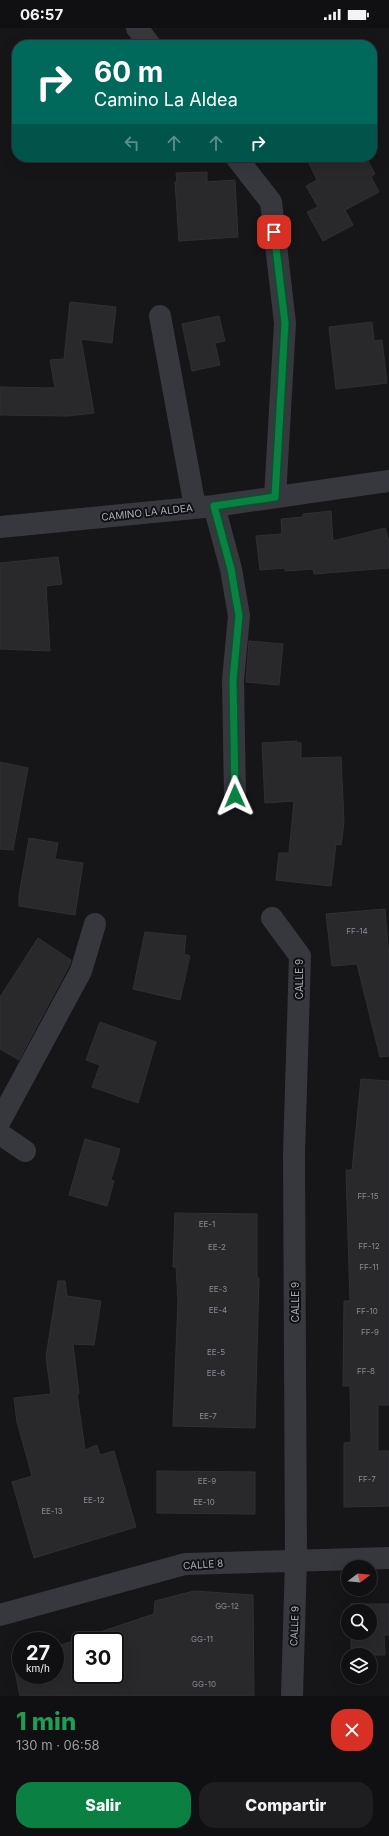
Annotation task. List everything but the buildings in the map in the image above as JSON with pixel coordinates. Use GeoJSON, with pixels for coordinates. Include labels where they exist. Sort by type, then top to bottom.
{"type":"FeatureCollection","features":[{"type":"Feature","properties":{"kind":"street"},"geometry":{"type":"LineString","coordinates":[[137,28],[146,40]]}},
{"type":"Feature","properties":{"kind":"street"},"geometry":{"type":"LineString","coordinates":[[240,162],[271,202],[285,323],[275,497]]}},
{"type":"Feature","properties":{"kind":"street"},"geometry":{"type":"LineString","coordinates":[[160,316],[204,506],[231,569],[239,616],[233,680],[235,796]]}},
{"type":"Feature","properties":{"kind":"street","name":"CAMINO LA ALDEA"},"geometry":{"type":"LineString","coordinates":[[0,527],[204,506],[389,481]]}},
{"type":"Feature","properties":{"kind":"street","name":"CALLE 9"},"geometry":{"type":"LineString","coordinates":[[272,918],[300,956],[294,1154],[296,1560],[292,1696]]}},
{"type":"Feature","properties":{"kind":"street"},"geometry":{"type":"LineString","coordinates":[[0,1121],[81,971],[95,924]]}},
{"type":"Feature","properties":{"kind":"street"},"geometry":{"type":"LineString","coordinates":[[0,1134],[25,1151]]}},
{"type":"Feature","properties":{"kind":"street","name":"CALLE 8"},"geometry":{"type":"LineString","coordinates":[[0,1615],[185,1564],[389,1558]]}},
{"type":"Feature","properties":{"kind":"route"},"geometry":{"type":"LineString","coordinates":[[235,796],[233,680],[239,616],[231,569],[214,506],[275,497],[285,323],[274,232]]}}]}
